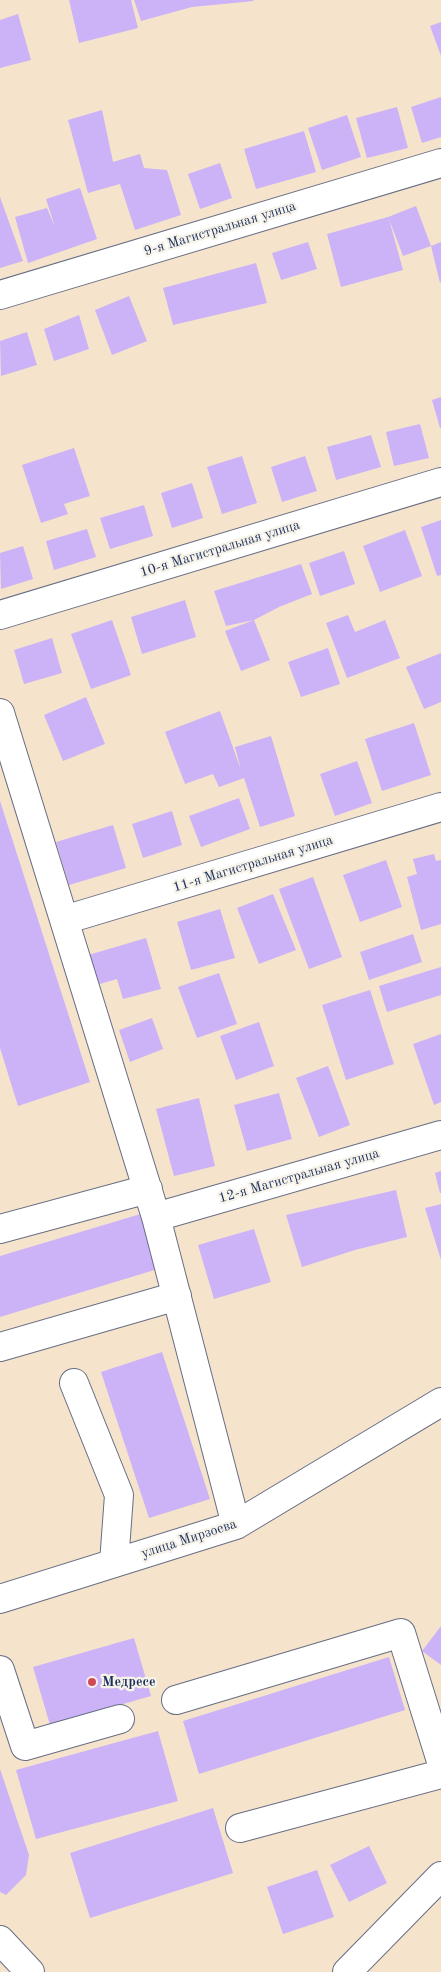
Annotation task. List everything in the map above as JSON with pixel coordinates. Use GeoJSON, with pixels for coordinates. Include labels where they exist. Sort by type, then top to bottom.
{"type":"FeatureCollection","features":[{"type":"Feature","properties":{"kind":"street","name":"9-я Магистральная улица"},"geometry":{"type":"LineString","coordinates":[[0,295],[441,163]]}},
{"type":"Feature","properties":{"kind":"street","name":"10-я Магистральная улица"},"geometry":{"type":"LineString","coordinates":[[0,615],[441,482]]}},
{"type":"Feature","properties":{"kind":"street"},"geometry":{"type":"LineString","coordinates":[[0,713],[148,1189],[236,1524]]}},
{"type":"Feature","properties":{"kind":"street","name":"11-я Магистральная улица"},"geometry":{"type":"LineString","coordinates":[[64,920],[441,807]]}},
{"type":"Feature","properties":{"kind":"street","name":"12-я Магистральная улица"},"geometry":{"type":"LineString","coordinates":[[156,1217],[441,1135]]}},
{"type":"Feature","properties":{"kind":"street"},"geometry":{"type":"LineString","coordinates":[[0,1229],[148,1189]]}},
{"type":"Feature","properties":{"kind":"street"},"geometry":{"type":"LineString","coordinates":[[0,1347],[177,1296]]}},
{"type":"Feature","properties":{"kind":"street"},"geometry":{"type":"LineString","coordinates":[[74,1383],[119,1495],[114,1563]]}},
{"type":"Feature","properties":{"kind":"street","name":"улица Мирзоева"},"geometry":{"type":"LineString","coordinates":[[1,1595],[114,1563],[236,1524],[441,1402]]}},
{"type":"Feature","properties":{"kind":"street"},"geometry":{"type":"LineString","coordinates":[[176,1700],[400,1633],[441,1761]]}},
{"type":"Feature","properties":{"kind":"street"},"geometry":{"type":"LineString","coordinates":[[0,1670],[25,1746],[120,1719]]}},
{"type":"Feature","properties":{"kind":"street"},"geometry":{"type":"LineString","coordinates":[[240,1828],[441,1774]]}},
{"type":"Feature","properties":{"kind":"street"},"geometry":{"type":"LineString","coordinates":[[347,1972],[441,1876]]}},
{"type":"Feature","properties":{"kind":"street"},"geometry":{"type":"LineString","coordinates":[[0,1940],[30,1972]]}},
{"type":"Feature","properties":{"kind":"building"},"geometry":{"type":"Polygon","coordinates":[[[69,0],[131,0],[138,28],[79,43],[69,0]]]}},
{"type":"Feature","properties":{"kind":"building"},"geometry":{"type":"Polygon","coordinates":[[[134,0],[254,1],[192,7],[141,21],[134,0]]]}},
{"type":"Feature","properties":{"kind":"building"},"geometry":{"type":"Polygon","coordinates":[[[18,14],[31,60],[0,68],[0,20],[18,14]]]}},
{"type":"Feature","properties":{"kind":"building"},"geometry":{"type":"Polygon","coordinates":[[[441,22],[441,56],[430,26],[441,22]]]}},
{"type":"Feature","properties":{"kind":"building"},"geometry":{"type":"Polygon","coordinates":[[[441,97],[441,137],[422,143],[411,107],[441,97]]]}},
{"type":"Feature","properties":{"kind":"building"},"geometry":{"type":"Polygon","coordinates":[[[397,107],[408,148],[367,158],[356,118],[397,107]]]}},
{"type":"Feature","properties":{"kind":"building"},"geometry":{"type":"Polygon","coordinates":[[[102,110],[113,162],[140,154],[144,168],[167,170],[181,215],[135,230],[120,184],[88,193],[68,120],[102,110]]]}},
{"type":"Feature","properties":{"kind":"building"},"geometry":{"type":"Polygon","coordinates":[[[347,115],[361,157],[322,170],[308,128],[347,115]]]}},
{"type":"Feature","properties":{"kind":"building"},"geometry":{"type":"Polygon","coordinates":[[[304,131],[316,172],[256,189],[244,149],[304,131]]]}},
{"type":"Feature","properties":{"kind":"building"},"geometry":{"type":"Polygon","coordinates":[[[220,163],[232,198],[200,209],[188,174],[220,163]]]}},
{"type":"Feature","properties":{"kind":"building"},"geometry":{"type":"Polygon","coordinates":[[[80,188],[97,239],[28,263],[15,217],[47,208],[55,227],[46,199],[80,188]]]}},
{"type":"Feature","properties":{"kind":"building"},"geometry":{"type":"Polygon","coordinates":[[[0,197],[23,261],[0,268],[0,197]]]}},
{"type":"Feature","properties":{"kind":"building"},"geometry":{"type":"Polygon","coordinates":[[[416,206],[431,246],[403,256],[389,219],[403,270],[341,287],[327,234],[388,217],[416,206]]]}},
{"type":"Feature","properties":{"kind":"building"},"geometry":{"type":"Polygon","coordinates":[[[308,242],[317,269],[281,280],[272,253],[308,242]]]}},
{"type":"Feature","properties":{"kind":"building"},"geometry":{"type":"Polygon","coordinates":[[[441,242],[441,282],[440,283],[431,246],[441,242]]]}},
{"type":"Feature","properties":{"kind":"building"},"geometry":{"type":"Polygon","coordinates":[[[256,263],[267,303],[173,325],[163,288],[256,263]]]}},
{"type":"Feature","properties":{"kind":"building"},"geometry":{"type":"Polygon","coordinates":[[[129,296],[147,341],[112,355],[95,310],[129,296]]]}},
{"type":"Feature","properties":{"kind":"building"},"geometry":{"type":"Polygon","coordinates":[[[79,315],[89,349],[54,361],[44,329],[79,315]]]}},
{"type":"Feature","properties":{"kind":"building"},"geometry":{"type":"Polygon","coordinates":[[[27,332],[37,365],[1,376],[0,341],[27,332]]]}},
{"type":"Feature","properties":{"kind":"building"},"geometry":{"type":"Polygon","coordinates":[[[441,397],[441,428],[440,428],[432,400],[441,397]]]}},
{"type":"Feature","properties":{"kind":"building"},"geometry":{"type":"Polygon","coordinates":[[[420,424],[429,458],[394,466],[386,432],[420,424]]]}},
{"type":"Feature","properties":{"kind":"building"},"geometry":{"type":"Polygon","coordinates":[[[371,435],[381,467],[336,480],[327,447],[371,435]]]}},
{"type":"Feature","properties":{"kind":"building"},"geometry":{"type":"Polygon","coordinates":[[[74,448],[90,496],[64,504],[68,514],[41,523],[22,465],[74,448]]]}},
{"type":"Feature","properties":{"kind":"building"},"geometry":{"type":"Polygon","coordinates":[[[242,456],[257,503],[222,514],[207,467],[242,456]]]}},
{"type":"Feature","properties":{"kind":"building"},"geometry":{"type":"Polygon","coordinates":[[[305,456],[317,491],[282,502],[271,467],[305,456]]]}},
{"type":"Feature","properties":{"kind":"building"},"geometry":{"type":"Polygon","coordinates":[[[192,483],[203,518],[172,528],[161,493],[192,483]]]}},
{"type":"Feature","properties":{"kind":"building"},"geometry":{"type":"Polygon","coordinates":[[[144,505],[153,536],[110,549],[100,518],[144,505]]]}},
{"type":"Feature","properties":{"kind":"building"},"geometry":{"type":"Polygon","coordinates":[[[441,520],[441,575],[437,576],[421,527],[441,520]]]}},
{"type":"Feature","properties":{"kind":"building"},"geometry":{"type":"Polygon","coordinates":[[[87,529],[96,557],[54,570],[46,541],[87,529]]]}},
{"type":"Feature","properties":{"kind":"building"},"geometry":{"type":"Polygon","coordinates":[[[405,530],[422,576],[380,592],[363,546],[405,530]]]}},
{"type":"Feature","properties":{"kind":"building"},"geometry":{"type":"Polygon","coordinates":[[[23,546],[33,579],[1,589],[0,553],[23,546]]]}},
{"type":"Feature","properties":{"kind":"building"},"geometry":{"type":"Polygon","coordinates":[[[344,551],[355,584],[320,596],[309,563],[344,551]]]}},
{"type":"Feature","properties":{"kind":"building"},"geometry":{"type":"Polygon","coordinates":[[[301,564],[312,594],[279,607],[254,620],[226,626],[214,591],[301,564]]]}},
{"type":"Feature","properties":{"kind":"building"},"geometry":{"type":"Polygon","coordinates":[[[185,600],[196,637],[142,654],[131,617],[185,600]]]}},
{"type":"Feature","properties":{"kind":"building"},"geometry":{"type":"Polygon","coordinates":[[[348,615],[355,632],[385,620],[400,658],[347,678],[326,623],[348,615]]]}},
{"type":"Feature","properties":{"kind":"building"},"geometry":{"type":"Polygon","coordinates":[[[112,620],[131,675],[91,689],[71,634],[112,620]]]}},
{"type":"Feature","properties":{"kind":"building"},"geometry":{"type":"Polygon","coordinates":[[[254,620],[270,660],[241,671],[225,631],[254,620]]]}},
{"type":"Feature","properties":{"kind":"building"},"geometry":{"type":"Polygon","coordinates":[[[52,638],[62,673],[24,684],[14,650],[52,638]]]}},
{"type":"Feature","properties":{"kind":"building"},"geometry":{"type":"Polygon","coordinates":[[[328,648],[340,684],[301,697],[288,662],[328,648]]]}},
{"type":"Feature","properties":{"kind":"building"},"geometry":{"type":"Polygon","coordinates":[[[441,653],[441,702],[424,709],[406,667],[441,653]]]}},
{"type":"Feature","properties":{"kind":"building"},"geometry":{"type":"Polygon","coordinates":[[[86,697],[105,744],[63,761],[44,715],[86,697]]]}},
{"type":"Feature","properties":{"kind":"building"},"geometry":{"type":"Polygon","coordinates":[[[220,711],[241,770],[235,747],[271,736],[295,816],[260,827],[244,778],[219,787],[213,774],[185,784],[165,732],[220,711]]]}},
{"type":"Feature","properties":{"kind":"building"},"geometry":{"type":"Polygon","coordinates":[[[414,723],[431,775],[382,791],[365,739],[414,723]]]}},
{"type":"Feature","properties":{"kind":"building"},"geometry":{"type":"Polygon","coordinates":[[[357,761],[372,803],[335,816],[320,774],[357,761]]]}},
{"type":"Feature","properties":{"kind":"building"},"geometry":{"type":"Polygon","coordinates":[[[239,798],[250,829],[201,847],[189,816],[239,798]]]}},
{"type":"Feature","properties":{"kind":"building"},"geometry":{"type":"Polygon","coordinates":[[[0,801],[90,1082],[18,1106],[0,1048],[0,801]]]}},
{"type":"Feature","properties":{"kind":"building"},"geometry":{"type":"Polygon","coordinates":[[[172,811],[182,845],[143,858],[132,824],[172,811]]]}},
{"type":"Feature","properties":{"kind":"building"},"geometry":{"type":"Polygon","coordinates":[[[113,825],[126,868],[69,885],[56,842],[113,825]]]}},
{"type":"Feature","properties":{"kind":"building"},"geometry":{"type":"Polygon","coordinates":[[[434,854],[436,861],[441,860],[441,924],[421,930],[407,877],[417,874],[413,859],[434,854]]]}},
{"type":"Feature","properties":{"kind":"building"},"geometry":{"type":"Polygon","coordinates":[[[386,860],[402,907],[360,922],[343,875],[386,860]]]}},
{"type":"Feature","properties":{"kind":"building"},"geometry":{"type":"Polygon","coordinates":[[[313,877],[342,957],[309,969],[279,889],[313,877]]]}},
{"type":"Feature","properties":{"kind":"building"},"geometry":{"type":"Polygon","coordinates":[[[273,894],[296,950],[259,964],[237,908],[273,894]]]}},
{"type":"Feature","properties":{"kind":"building"},"geometry":{"type":"Polygon","coordinates":[[[220,909],[235,958],[191,970],[177,922],[220,909]]]}},
{"type":"Feature","properties":{"kind":"building"},"geometry":{"type":"Polygon","coordinates":[[[413,934],[422,962],[369,980],[360,952],[413,934]]]}},
{"type":"Feature","properties":{"kind":"building"},"geometry":{"type":"Polygon","coordinates":[[[146,938],[161,989],[123,999],[117,979],[93,986],[85,956],[146,938]]]}},
{"type":"Feature","properties":{"kind":"building"},"geometry":{"type":"Polygon","coordinates":[[[441,967],[441,995],[387,1012],[379,986],[441,967]]]}},
{"type":"Feature","properties":{"kind":"building"},"geometry":{"type":"Polygon","coordinates":[[[219,973],[237,1024],[197,1038],[178,987],[219,973]]]}},
{"type":"Feature","properties":{"kind":"building"},"geometry":{"type":"Polygon","coordinates":[[[370,990],[394,1064],[346,1080],[322,1005],[370,990]]]}},
{"type":"Feature","properties":{"kind":"building"},"geometry":{"type":"Polygon","coordinates":[[[152,1018],[163,1049],[130,1062],[119,1030],[152,1018]]]}},
{"type":"Feature","properties":{"kind":"building"},"geometry":{"type":"Polygon","coordinates":[[[259,1022],[274,1066],[236,1080],[220,1036],[259,1022]]]}},
{"type":"Feature","properties":{"kind":"building"},"geometry":{"type":"Polygon","coordinates":[[[441,1034],[441,1102],[434,1105],[413,1044],[441,1034]]]}},
{"type":"Feature","properties":{"kind":"building"},"geometry":{"type":"Polygon","coordinates":[[[328,1066],[350,1125],[319,1137],[296,1078],[328,1066]]]}},
{"type":"Feature","properties":{"kind":"building"},"geometry":{"type":"Polygon","coordinates":[[[279,1093],[292,1139],[247,1151],[234,1105],[279,1093]]]}},
{"type":"Feature","properties":{"kind":"building"},"geometry":{"type":"Polygon","coordinates":[[[199,1098],[215,1166],[174,1176],[156,1109],[199,1098]]]}},
{"type":"Feature","properties":{"kind":"building"},"geometry":{"type":"Polygon","coordinates":[[[441,1171],[441,1193],[440,1193],[435,1173],[441,1171]]]}},
{"type":"Feature","properties":{"kind":"building"},"geometry":{"type":"Polygon","coordinates":[[[396,1190],[407,1237],[355,1250],[302,1267],[286,1215],[396,1190]]]}},
{"type":"Feature","properties":{"kind":"building"},"geometry":{"type":"Polygon","coordinates":[[[441,1204],[441,1260],[425,1208],[441,1204]]]}},
{"type":"Feature","properties":{"kind":"building"},"geometry":{"type":"Polygon","coordinates":[[[144,1213],[161,1268],[0,1317],[0,1256],[144,1213]]]}},
{"type":"Feature","properties":{"kind":"building"},"geometry":{"type":"Polygon","coordinates":[[[254,1229],[271,1282],[214,1299],[198,1245],[254,1229]]]}},
{"type":"Feature","properties":{"kind":"building"},"geometry":{"type":"Polygon","coordinates":[[[162,1352],[210,1499],[149,1518],[101,1372],[162,1352]]]}},
{"type":"Feature","properties":{"kind":"building"},"geometry":{"type":"Polygon","coordinates":[[[441,1626],[441,1665],[422,1651],[441,1626]]]}},
{"type":"Feature","properties":{"kind":"building","name":"Медресе"},"geometry":{"type":"Polygon","coordinates":[[[134,1638],[151,1696],[50,1725],[33,1667],[134,1638]]]}},
{"type":"Feature","properties":{"kind":"building"},"geometry":{"type":"Polygon","coordinates":[[[389,1657],[405,1710],[199,1774],[183,1721],[389,1657]]]}},
{"type":"Feature","properties":{"kind":"building"},"geometry":{"type":"Polygon","coordinates":[[[158,1731],[178,1801],[36,1839],[16,1770],[158,1731]]]}},
{"type":"Feature","properties":{"kind":"building"},"geometry":{"type":"Polygon","coordinates":[[[0,1769],[29,1855],[26,1875],[6,1895],[0,1892],[0,1769]]]}},
{"type":"Feature","properties":{"kind":"building"},"geometry":{"type":"Polygon","coordinates":[[[213,1808],[233,1873],[90,1918],[70,1853],[213,1808]]]}},
{"type":"Feature","properties":{"kind":"building"},"geometry":{"type":"Polygon","coordinates":[[[369,1846],[387,1883],[349,1902],[330,1865],[369,1846]]]}},
{"type":"Feature","properties":{"kind":"building"},"geometry":{"type":"Polygon","coordinates":[[[317,1870],[334,1917],[283,1934],[267,1887],[317,1870]]]}},
{"type":"Feature","properties":{"kind":"place","name":"Медресе"},"geometry":{"type":"Point","coordinates":[92,1682]}}]}
